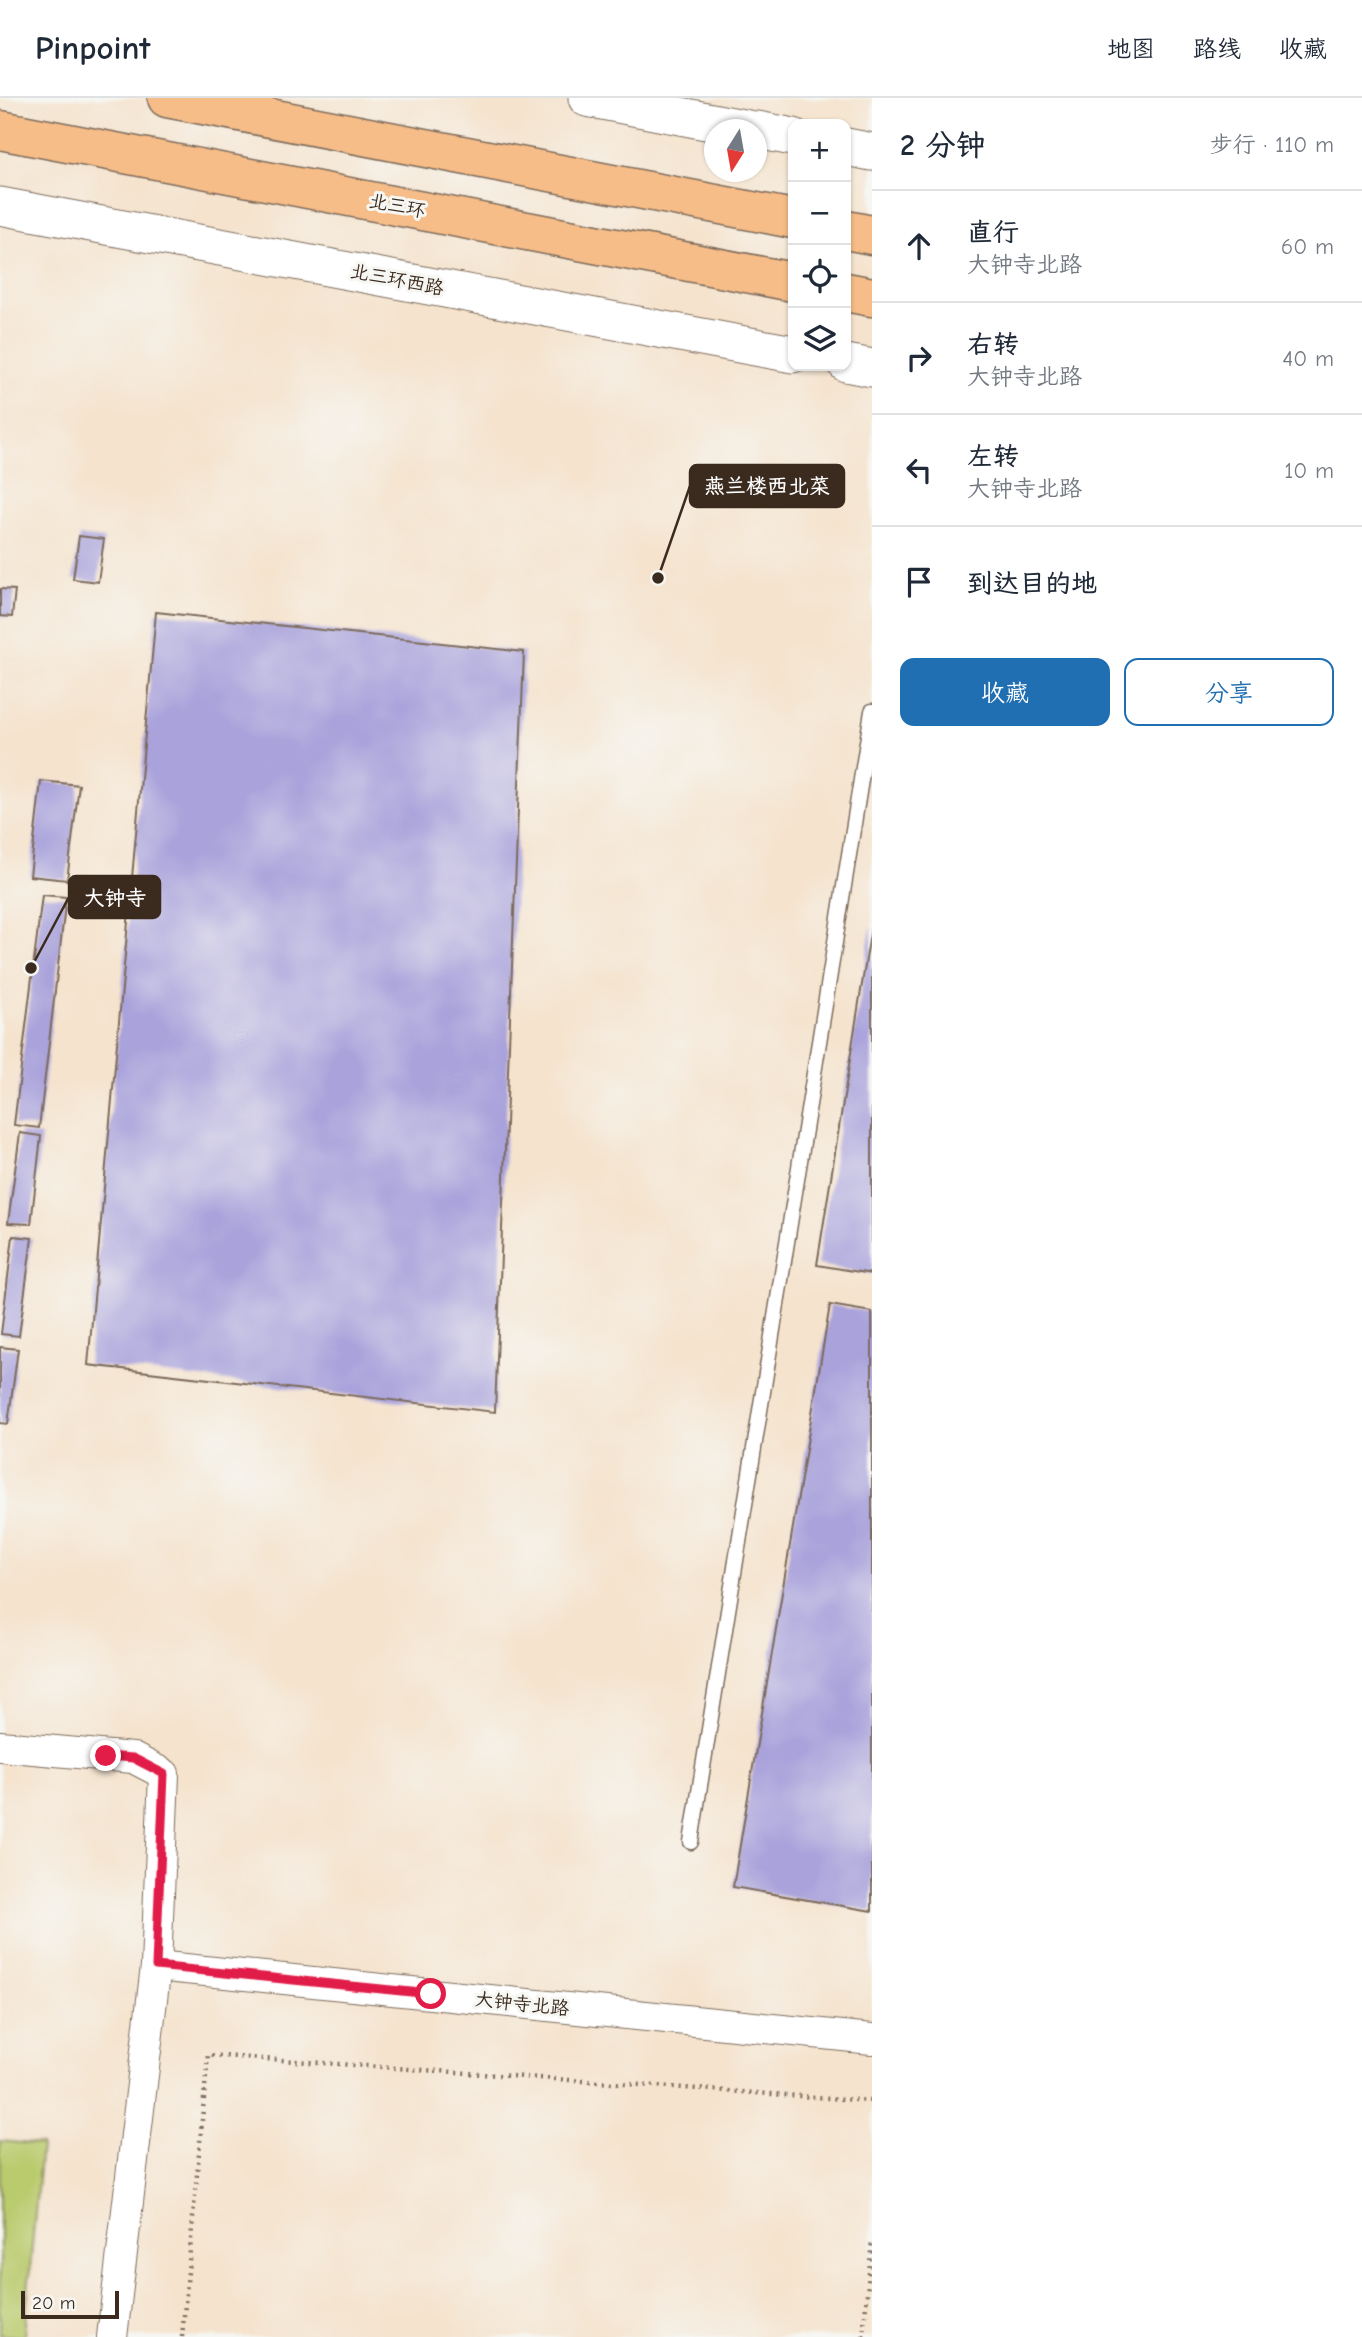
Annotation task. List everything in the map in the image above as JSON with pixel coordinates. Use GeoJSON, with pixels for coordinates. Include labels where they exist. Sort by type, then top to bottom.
{"type":"FeatureCollection","features":[{"type":"Feature","properties":{"kind":"highway"},"geometry":{"type":"LineString","coordinates":[[167,98],[788,218]]}},
{"type":"Feature","properties":{"kind":"highway","name":"北三环"},"geometry":{"type":"LineString","coordinates":[[0,130],[788,281]]}},
{"type":"Feature","properties":{"kind":"highway"},"geometry":{"type":"LineString","coordinates":[[851,231],[872,235]]}},
{"type":"Feature","properties":{"kind":"highway"},"geometry":{"type":"LineString","coordinates":[[851,293],[872,297]]}},
{"type":"Feature","properties":{"kind":"street"},"geometry":{"type":"LineString","coordinates":[[587,98],[704,120]]}},
{"type":"Feature","properties":{"kind":"street"},"geometry":{"type":"LineString","coordinates":[[767,132],[788,136]]}},
{"type":"Feature","properties":{"kind":"street"},"geometry":{"type":"LineString","coordinates":[[851,148],[872,152]]}},
{"type":"Feature","properties":{"kind":"street","name":"北三环西路"},"geometry":{"type":"LineString","coordinates":[[0,206],[788,353]]}},
{"type":"Feature","properties":{"kind":"street"},"geometry":{"type":"LineString","coordinates":[[851,364],[872,368]]}},
{"type":"Feature","properties":{"kind":"street"},"geometry":{"type":"LineString","coordinates":[[0,1746],[133,1758],[164,1774],[156,1966],[112,2337]]}},
{"type":"Feature","properties":{"kind":"street","name":"大钟寺北路"},"geometry":{"type":"LineString","coordinates":[[156,1966],[872,2039]]}},
{"type":"Feature","properties":{"kind":"lane"},"geometry":{"type":"LineString","coordinates":[[691,1842],[872,710]]}},
{"type":"Feature","properties":{"kind":"path"},"geometry":{"type":"LineString","coordinates":[[182,2337],[208,2055],[872,2101]]}},
{"type":"Feature","properties":{"kind":"path"},"geometry":{"type":"LineString","coordinates":[[863,2337],[872,2240]]}},
{"type":"Feature","properties":{"kind":"green space"},"geometry":{"type":"Polygon","coordinates":[[[0,2141],[41,2145],[24,2337],[0,2335],[0,2141]]]}},
{"type":"Feature","properties":{"kind":"building"},"geometry":{"type":"Polygon","coordinates":[[[79,536],[104,539],[98,582],[73,579],[79,536]]]}},
{"type":"Feature","properties":{"kind":"building"},"geometry":{"type":"Polygon","coordinates":[[[0,589],[15,590],[12,617],[0,616],[0,589]]]}},
{"type":"Feature","properties":{"kind":"building"},"geometry":{"type":"Polygon","coordinates":[[[156,612],[524,652],[495,1412],[88,1365],[156,612]]]}},
{"type":"Feature","properties":{"kind":"building"},"geometry":{"type":"Polygon","coordinates":[[[41,781],[79,785],[67,880],[30,876],[41,781]]]}},
{"type":"Feature","properties":{"kind":"building"},"geometry":{"type":"Polygon","coordinates":[[[42,895],[66,897],[39,1128],[14,1125],[42,895]]]}},
{"type":"Feature","properties":{"kind":"building"},"geometry":{"type":"Polygon","coordinates":[[[872,928],[872,1274],[817,1265],[872,928]]]}},
{"type":"Feature","properties":{"kind":"building"},"geometry":{"type":"Polygon","coordinates":[[[20,1133],[41,1136],[31,1224],[8,1223],[20,1133]]]}},
{"type":"Feature","properties":{"kind":"building"},"geometry":{"type":"Polygon","coordinates":[[[13,1236],[32,1238],[19,1336],[1,1334],[13,1236]]]}},
{"type":"Feature","properties":{"kind":"building"},"geometry":{"type":"Polygon","coordinates":[[[830,1305],[872,1312],[872,1911],[733,1887],[830,1305]]]}},
{"type":"Feature","properties":{"kind":"building"},"geometry":{"type":"Polygon","coordinates":[[[0,1347],[18,1349],[8,1424],[0,1423],[0,1347]]]}},
{"type":"Feature","properties":{"kind":"place","name":"燕兰楼西北菜"},"geometry":{"type":"Point","coordinates":[658,578]}},
{"type":"Feature","properties":{"kind":"place","name":"大钟寺"},"geometry":{"type":"Point","coordinates":[31,968]}},
{"type":"Feature","properties":{"kind":"route"},"geometry":{"type":"LineString","coordinates":[[106,1756],[133,1758],[164,1774],[156,1966],[431,1994]]}}]}
